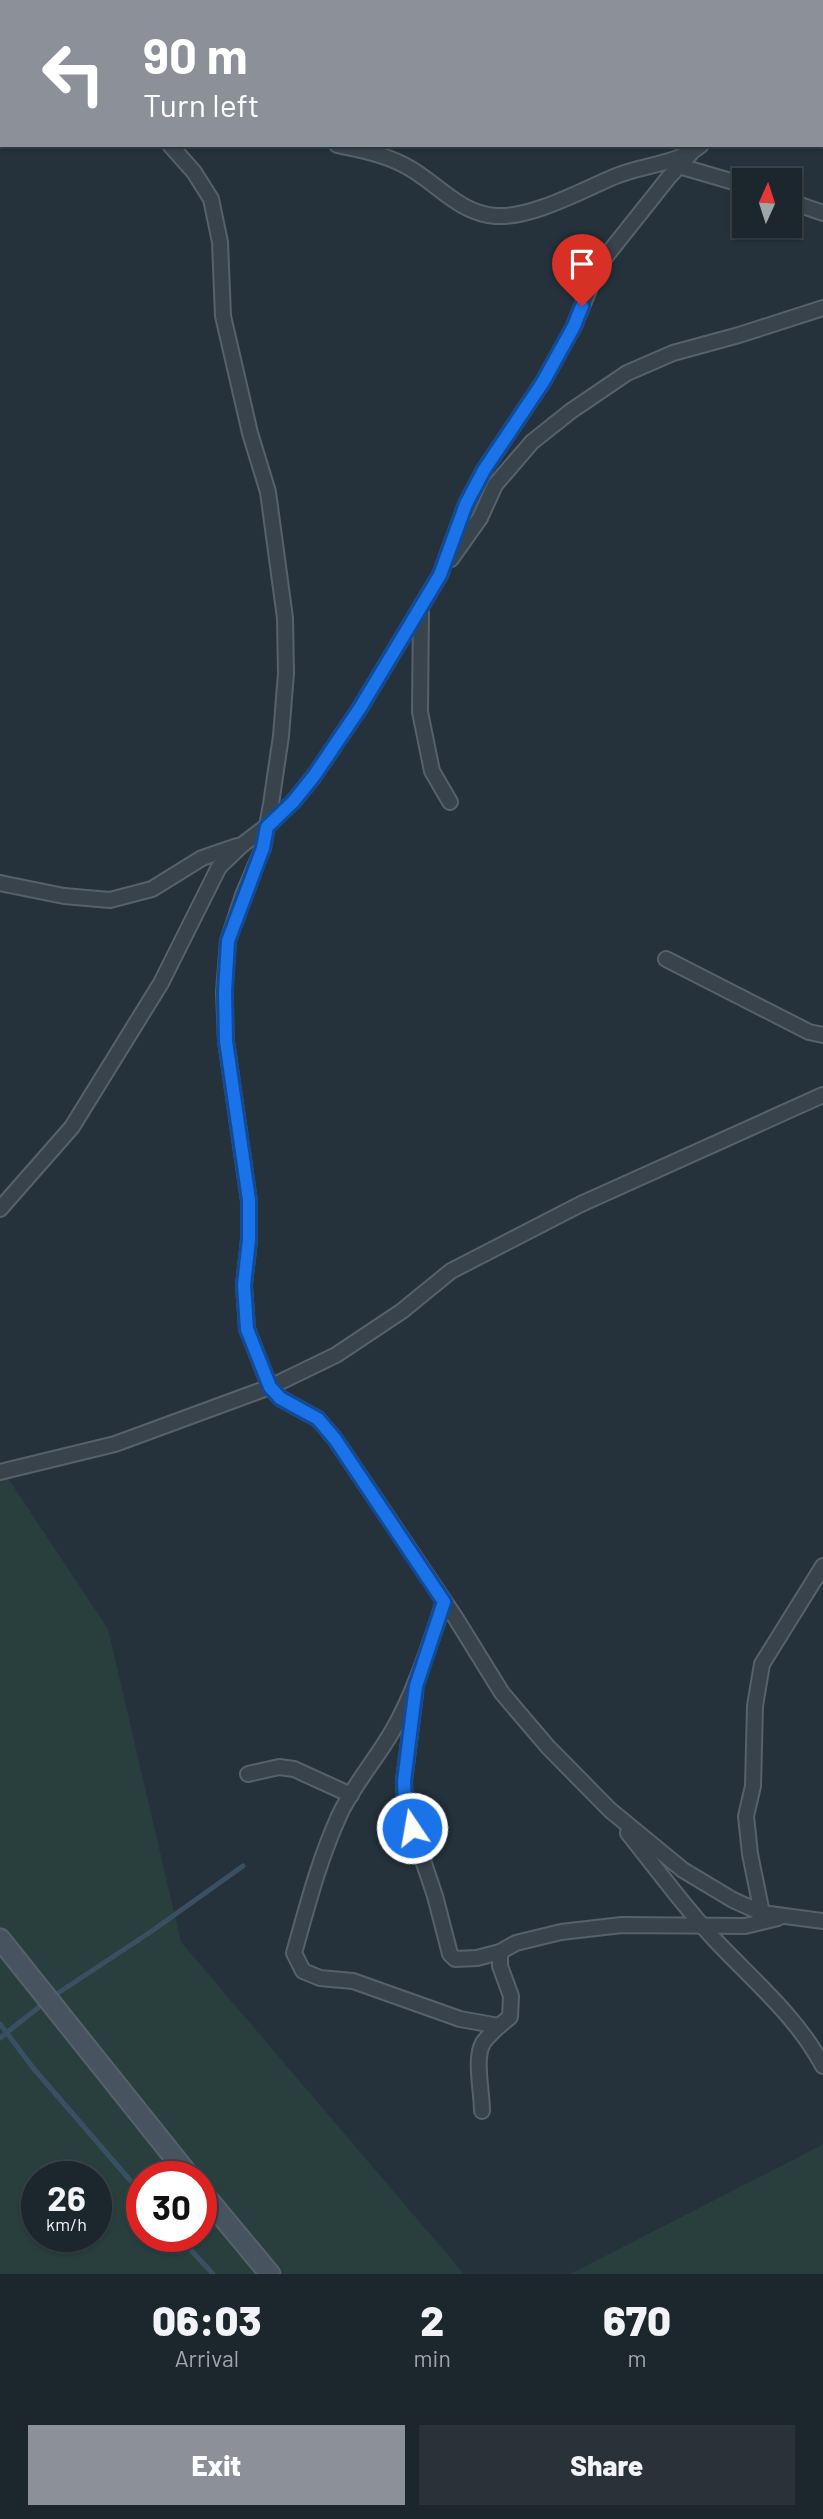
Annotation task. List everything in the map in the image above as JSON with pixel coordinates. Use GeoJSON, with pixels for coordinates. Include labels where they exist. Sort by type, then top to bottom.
{"type":"FeatureCollection","features":[{"type":"Feature","properties":{"kind":"main road"},"geometry":{"type":"LineString","coordinates":[[0,1939],[177,2161]]}},
{"type":"Feature","properties":{"kind":"main road"},"geometry":{"type":"LineString","coordinates":[[217,2210],[270,2274]]}},
{"type":"Feature","properties":{"kind":"street"},"geometry":{"type":"LineString","coordinates":[[172,147],[194,172],[211,199],[220,242],[223,316],[250,433],[268,492],[285,618],[286,673],[281,736],[267,827],[263,848],[228,941],[225,992],[226,1041],[249,1200],[249,1240],[244,1285],[247,1329],[270,1387],[280,1398],[318,1419],[335,1439],[502,1693],[548,1747],[610,1810],[702,1924],[768,1991],[815,2051],[823,2066]]}},
{"type":"Feature","properties":{"kind":"street"},"geometry":{"type":"LineString","coordinates":[[346,147],[378,154],[405,165],[443,194],[470,210],[497,216],[528,212],[620,174],[667,162],[696,149]]}},
{"type":"Feature","properties":{"kind":"street"},"geometry":{"type":"LineString","coordinates":[[440,575],[466,504],[484,470],[549,371],[574,326],[599,265],[679,166],[696,149]]}},
{"type":"Feature","properties":{"kind":"street"},"geometry":{"type":"LineString","coordinates":[[679,166],[732,181]]}},
{"type":"Feature","properties":{"kind":"street"},"geometry":{"type":"LineString","coordinates":[[802,206],[823,213]]}},
{"type":"Feature","properties":{"kind":"street"},"geometry":{"type":"LineString","coordinates":[[0,1209],[72,1127],[161,983],[219,867],[242,845],[267,827],[293,802],[314,776],[360,708],[440,575],[480,518],[495,485],[532,442],[571,411],[627,373],[661,358],[823,308]]}},
{"type":"Feature","properties":{"kind":"street"},"geometry":{"type":"LineString","coordinates":[[421,606],[420,712],[432,771],[450,802]]}},
{"type":"Feature","properties":{"kind":"street"},"geometry":{"type":"LineString","coordinates":[[0,883],[64,896],[110,900],[152,889],[202,858],[242,845]]}},
{"type":"Feature","properties":{"kind":"street"},"geometry":{"type":"LineString","coordinates":[[666,959],[809,1032],[823,1035]]}},
{"type":"Feature","properties":{"kind":"street"},"geometry":{"type":"LineString","coordinates":[[0,1472],[115,1444],[270,1387],[336,1355],[402,1311],[451,1271],[581,1204],[823,1095]]}},
{"type":"Feature","properties":{"kind":"street"},"geometry":{"type":"LineString","coordinates":[[762,1913],[750,1854],[747,1816],[753,1786],[755,1706],[762,1664],[823,1566]]}},
{"type":"Feature","properties":{"kind":"street"},"geometry":{"type":"LineString","coordinates":[[444,1602],[416,1686],[391,1733],[340,1813],[323,1853],[294,1953],[303,1971],[320,1979],[354,1981],[460,2019],[499,2026]]}},
{"type":"Feature","properties":{"kind":"street"},"geometry":{"type":"LineString","coordinates":[[416,1686],[404,1781],[405,1807],[435,1896],[450,1954],[455,1959],[477,1958],[500,1952],[516,1942],[561,1932],[622,1925],[745,1926],[787,1916]]}},
{"type":"Feature","properties":{"kind":"street"},"geometry":{"type":"LineString","coordinates":[[248,1774],[279,1768],[294,1769],[351,1795]]}},
{"type":"Feature","properties":{"kind":"street"},"geometry":{"type":"LineString","coordinates":[[610,1810],[683,1870],[733,1900],[762,1913],[823,1921]]}},
{"type":"Feature","properties":{"kind":"street"},"geometry":{"type":"LineString","coordinates":[[482,2111],[482,2087],[477,2058],[483,2042],[510,2017],[511,1996],[500,1966],[500,1952]]}},
{"type":"Feature","properties":{"kind":"green space"},"geometry":{"type":"Polygon","coordinates":[[[0,1466],[108,1629],[181,1942],[464,2274],[0,2274],[0,1466]]]}},
{"type":"Feature","properties":{"kind":"green space"},"geometry":{"type":"Polygon","coordinates":[[[823,2143],[823,2274],[570,2274],[820,2146],[823,2143]]]}},
{"type":"Feature","properties":{"kind":"waterway"},"geometry":{"type":"LineString","coordinates":[[52,1997],[243,1866]]}},
{"type":"Feature","properties":{"kind":"waterway"},"geometry":{"type":"LineString","coordinates":[[0,2038],[44,2003]]}},
{"type":"Feature","properties":{"kind":"waterway"},"geometry":{"type":"LineString","coordinates":[[0,2024],[34,2069],[126,2175]]}},
{"type":"Feature","properties":{"kind":"waterway"},"geometry":{"type":"LineString","coordinates":[[193,2252],[213,2274]]}},
{"type":"Feature","properties":{"kind":"route"},"geometry":{"type":"LineString","coordinates":[[412,1828],[405,1807],[404,1781],[416,1686],[444,1602],[335,1439],[318,1419],[280,1398],[270,1387],[247,1329],[244,1285],[249,1240],[249,1200],[226,1041],[228,941],[243,895],[263,848],[267,827],[293,802],[314,776],[360,708],[440,575],[466,504],[484,470],[543,382],[582,306]]}}]}
